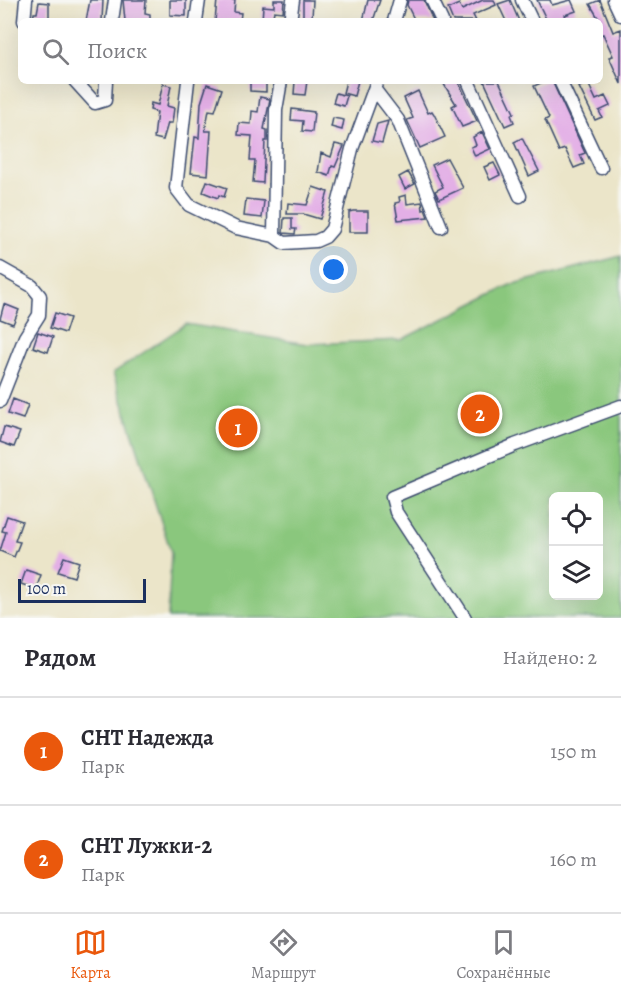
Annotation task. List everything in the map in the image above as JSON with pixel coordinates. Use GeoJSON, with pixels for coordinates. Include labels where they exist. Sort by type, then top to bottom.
{"type":"FeatureCollection","features":[{"type":"Feature","properties":{"kind":"street"},"geometry":{"type":"LineString","coordinates":[[24,18],[26,0]]}},
{"type":"Feature","properties":{"kind":"street"},"geometry":{"type":"LineString","coordinates":[[112,18],[115,0]]}},
{"type":"Feature","properties":{"kind":"street"},"geometry":{"type":"LineString","coordinates":[[196,18],[199,0]]}},
{"type":"Feature","properties":{"kind":"street"},"geometry":{"type":"LineString","coordinates":[[290,18],[293,0]]}},
{"type":"Feature","properties":{"kind":"street"},"geometry":{"type":"LineString","coordinates":[[395,18],[400,0]]}},
{"type":"Feature","properties":{"kind":"street"},"geometry":{"type":"LineString","coordinates":[[432,0],[441,18]]}},
{"type":"Feature","properties":{"kind":"street"},"geometry":{"type":"LineString","coordinates":[[522,0],[531,18]]}},
{"type":"Feature","properties":{"kind":"street"},"geometry":{"type":"LineString","coordinates":[[614,0],[621,15]]}},
{"type":"Feature","properties":{"kind":"street"},"geometry":{"type":"LineString","coordinates":[[78,84],[95,103],[105,100],[106,84]]}},
{"type":"Feature","properties":{"kind":"street"},"geometry":{"type":"LineString","coordinates":[[188,84],[176,188],[189,205],[236,228],[274,236],[284,243],[316,241],[332,229],[352,149],[376,86]]}},
{"type":"Feature","properties":{"kind":"street"},"geometry":{"type":"LineString","coordinates":[[274,236],[276,110],[280,84]]}},
{"type":"Feature","properties":{"kind":"street"},"geometry":{"type":"LineString","coordinates":[[469,84],[520,196]]}},
{"type":"Feature","properties":{"kind":"street"},"geometry":{"type":"LineString","coordinates":[[561,84],[602,168]]}},
{"type":"Feature","properties":{"kind":"street"},"geometry":{"type":"LineString","coordinates":[[376,86],[398,120],[441,227]]}},
{"type":"Feature","properties":{"kind":"street"},"geometry":{"type":"LineString","coordinates":[[0,268],[32,286],[40,296],[39,315],[25,337],[0,401]]}},
{"type":"Feature","properties":{"kind":"street"},"geometry":{"type":"LineString","coordinates":[[465,618],[396,512],[392,497],[515,445],[621,406]]}},
{"type":"Feature","properties":{"kind":"green space"},"geometry":{"type":"Polygon","coordinates":[[[621,256],[621,618],[168,618],[171,552],[113,373],[186,324],[307,344],[401,340],[510,285],[621,256]]]}},
{"type":"Feature","properties":{"kind":"building"},"geometry":{"type":"Polygon","coordinates":[[[90,0],[103,0],[102,18],[87,18],[90,0]]]}},
{"type":"Feature","properties":{"kind":"building"},"geometry":{"type":"Polygon","coordinates":[[[123,0],[146,0],[145,13],[150,14],[150,18],[125,18],[123,0]]]}},
{"type":"Feature","properties":{"kind":"building"},"geometry":{"type":"Polygon","coordinates":[[[170,0],[186,0],[186,16],[170,15],[170,0]]]}},
{"type":"Feature","properties":{"kind":"building"},"geometry":{"type":"Polygon","coordinates":[[[217,0],[235,0],[234,12],[241,13],[240,18],[215,18],[217,0]]]}},
{"type":"Feature","properties":{"kind":"building"},"geometry":{"type":"Polygon","coordinates":[[[274,0],[284,0],[283,12],[274,11],[273,18],[262,18],[263,6],[274,7],[274,0]]]}},
{"type":"Feature","properties":{"kind":"building"},"geometry":{"type":"Polygon","coordinates":[[[303,0],[313,0],[312,18],[303,18],[303,0]]]}},
{"type":"Feature","properties":{"kind":"building"},"geometry":{"type":"Polygon","coordinates":[[[368,0],[380,0],[374,18],[364,18],[368,0]]]}},
{"type":"Feature","properties":{"kind":"building"},"geometry":{"type":"Polygon","coordinates":[[[408,0],[424,0],[432,18],[414,18],[407,5],[408,0]]]}},
{"type":"Feature","properties":{"kind":"building"},"geometry":{"type":"Polygon","coordinates":[[[483,0],[494,0],[496,5],[473,15],[474,18],[452,18],[448,9],[459,4],[462,10],[483,0]]]}},
{"type":"Feature","properties":{"kind":"building"},"geometry":{"type":"Polygon","coordinates":[[[510,0],[518,18],[505,18],[498,4],[510,0]]]}},
{"type":"Feature","properties":{"kind":"building"},"geometry":{"type":"Polygon","coordinates":[[[537,0],[550,0],[552,5],[571,0],[576,11],[565,15],[566,18],[546,18],[537,0]]]}},
{"type":"Feature","properties":{"kind":"building"},"geometry":{"type":"Polygon","coordinates":[[[600,0],[613,32],[621,29],[621,84],[609,57],[613,56],[603,34],[603,18],[598,18],[590,4],[600,0]]]}},
{"type":"Feature","properties":{"kind":"building"},"geometry":{"type":"Polygon","coordinates":[[[39,2],[49,3],[49,18],[33,18],[34,13],[37,13],[39,2]]]}},
{"type":"Feature","properties":{"kind":"building"},"geometry":{"type":"Polygon","coordinates":[[[163,84],[171,86],[167,106],[174,108],[172,123],[168,123],[163,140],[154,138],[157,112],[150,110],[151,103],[158,105],[163,84]]]}},
{"type":"Feature","properties":{"kind":"building"},"geometry":{"type":"Polygon","coordinates":[[[207,84],[222,89],[215,111],[209,110],[205,131],[211,131],[208,175],[191,173],[195,137],[199,138],[201,103],[207,84]]]}},
{"type":"Feature","properties":{"kind":"building"},"geometry":{"type":"Polygon","coordinates":[[[250,84],[266,84],[266,92],[250,91],[250,84]]]}},
{"type":"Feature","properties":{"kind":"building"},"geometry":{"type":"Polygon","coordinates":[[[295,84],[307,84],[305,95],[294,94],[295,84]]]}},
{"type":"Feature","properties":{"kind":"building"},"geometry":{"type":"Polygon","coordinates":[[[345,84],[357,84],[354,96],[343,93],[345,84]]]}},
{"type":"Feature","properties":{"kind":"building"},"geometry":{"type":"Polygon","coordinates":[[[444,84],[459,84],[477,121],[462,127],[452,106],[456,104],[444,84]]]}},
{"type":"Feature","properties":{"kind":"building"},"geometry":{"type":"Polygon","coordinates":[[[485,84],[500,84],[514,113],[511,115],[514,122],[505,126],[485,84]]]}},
{"type":"Feature","properties":{"kind":"building"},"geometry":{"type":"Polygon","coordinates":[[[553,84],[585,153],[580,155],[584,164],[574,168],[565,149],[559,151],[545,120],[549,118],[534,86],[553,84]]]}},
{"type":"Feature","properties":{"kind":"building"},"geometry":{"type":"Polygon","coordinates":[[[588,84],[596,100],[605,96],[610,106],[599,111],[602,117],[595,120],[579,87],[588,84]]]}},
{"type":"Feature","properties":{"kind":"building"},"geometry":{"type":"Polygon","coordinates":[[[418,91],[428,113],[432,111],[445,137],[420,148],[407,120],[413,118],[404,98],[418,91]]]}},
{"type":"Feature","properties":{"kind":"building"},"geometry":{"type":"Polygon","coordinates":[[[336,93],[347,96],[344,106],[333,103],[336,93]]]}},
{"type":"Feature","properties":{"kind":"building"},"geometry":{"type":"Polygon","coordinates":[[[260,97],[270,99],[264,129],[267,130],[267,141],[265,141],[263,183],[253,182],[255,160],[250,160],[252,136],[238,135],[239,123],[251,124],[252,111],[258,112],[260,97]]]}},
{"type":"Feature","properties":{"kind":"building"},"geometry":{"type":"Polygon","coordinates":[[[292,109],[314,112],[312,132],[302,131],[303,121],[291,120],[292,109]]]}},
{"type":"Feature","properties":{"kind":"building"},"geometry":{"type":"Polygon","coordinates":[[[333,118],[344,120],[342,130],[331,127],[333,118]]]}},
{"type":"Feature","properties":{"kind":"building"},"geometry":{"type":"Polygon","coordinates":[[[388,121],[382,143],[372,141],[377,124],[388,121]]]}},
{"type":"Feature","properties":{"kind":"building"},"geometry":{"type":"Polygon","coordinates":[[[482,132],[490,149],[475,156],[471,147],[476,145],[473,137],[482,132]]]}},
{"type":"Feature","properties":{"kind":"building"},"geometry":{"type":"Polygon","coordinates":[[[522,138],[539,171],[529,176],[514,142],[522,138]]]}},
{"type":"Feature","properties":{"kind":"building"},"geometry":{"type":"Polygon","coordinates":[[[335,144],[344,146],[335,167],[332,166],[329,176],[318,172],[321,153],[331,157],[335,144]]]}},
{"type":"Feature","properties":{"kind":"building"},"geometry":{"type":"Polygon","coordinates":[[[447,158],[463,188],[439,199],[435,191],[443,187],[432,165],[447,158]]]}},
{"type":"Feature","properties":{"kind":"building"},"geometry":{"type":"Polygon","coordinates":[[[494,163],[500,175],[490,180],[484,167],[494,163]]]}},
{"type":"Feature","properties":{"kind":"building"},"geometry":{"type":"Polygon","coordinates":[[[408,172],[415,184],[405,189],[399,177],[408,172]]]}},
{"type":"Feature","properties":{"kind":"building"},"geometry":{"type":"Polygon","coordinates":[[[207,181],[227,188],[224,197],[219,195],[218,198],[203,192],[207,181]]]}},
{"type":"Feature","properties":{"kind":"building"},"geometry":{"type":"Polygon","coordinates":[[[313,187],[328,192],[320,219],[303,214],[287,214],[288,203],[307,205],[313,187]]]}},
{"type":"Feature","properties":{"kind":"building"},"geometry":{"type":"Polygon","coordinates":[[[406,195],[407,204],[422,202],[423,210],[425,209],[428,217],[398,220],[395,203],[400,202],[399,197],[406,195]]]}},
{"type":"Feature","properties":{"kind":"building"},"geometry":{"type":"Polygon","coordinates":[[[246,199],[264,201],[262,218],[244,216],[246,199]]]}},
{"type":"Feature","properties":{"kind":"building"},"geometry":{"type":"Polygon","coordinates":[[[368,211],[368,232],[349,232],[349,212],[368,211]]]}},
{"type":"Feature","properties":{"kind":"building"},"geometry":{"type":"Polygon","coordinates":[[[284,218],[292,218],[292,229],[296,229],[295,234],[283,233],[284,218]]]}},
{"type":"Feature","properties":{"kind":"building"},"geometry":{"type":"Polygon","coordinates":[[[4,304],[19,310],[13,324],[0,319],[4,304]]]}},
{"type":"Feature","properties":{"kind":"building"},"geometry":{"type":"Polygon","coordinates":[[[55,313],[70,318],[65,333],[50,328],[55,313]]]}},
{"type":"Feature","properties":{"kind":"building"},"geometry":{"type":"Polygon","coordinates":[[[38,332],[53,337],[48,352],[33,347],[38,332]]]}},
{"type":"Feature","properties":{"kind":"building"},"geometry":{"type":"Polygon","coordinates":[[[13,399],[28,405],[23,419],[8,414],[13,399]]]}},
{"type":"Feature","properties":{"kind":"building"},"geometry":{"type":"Polygon","coordinates":[[[4,427],[20,432],[14,447],[0,442],[4,427]]]}},
{"type":"Feature","properties":{"kind":"building"},"geometry":{"type":"Polygon","coordinates":[[[7,516],[22,521],[15,541],[20,542],[14,557],[0,551],[6,532],[2,531],[7,516]]]}},
{"type":"Feature","properties":{"kind":"building"},"geometry":{"type":"Polygon","coordinates":[[[64,557],[79,562],[74,577],[58,572],[64,557]]]}},
{"type":"Feature","properties":{"kind":"building"},"geometry":{"type":"Polygon","coordinates":[[[26,570],[41,575],[36,589],[21,584],[26,570]]]}},
{"type":"Feature","properties":{"kind":"place","name":"СНТ Лужки-2"},"geometry":{"type":"Point","coordinates":[480,414]}},
{"type":"Feature","properties":{"kind":"place","name":"СНТ Надежда"},"geometry":{"type":"Point","coordinates":[238,428]}}]}
